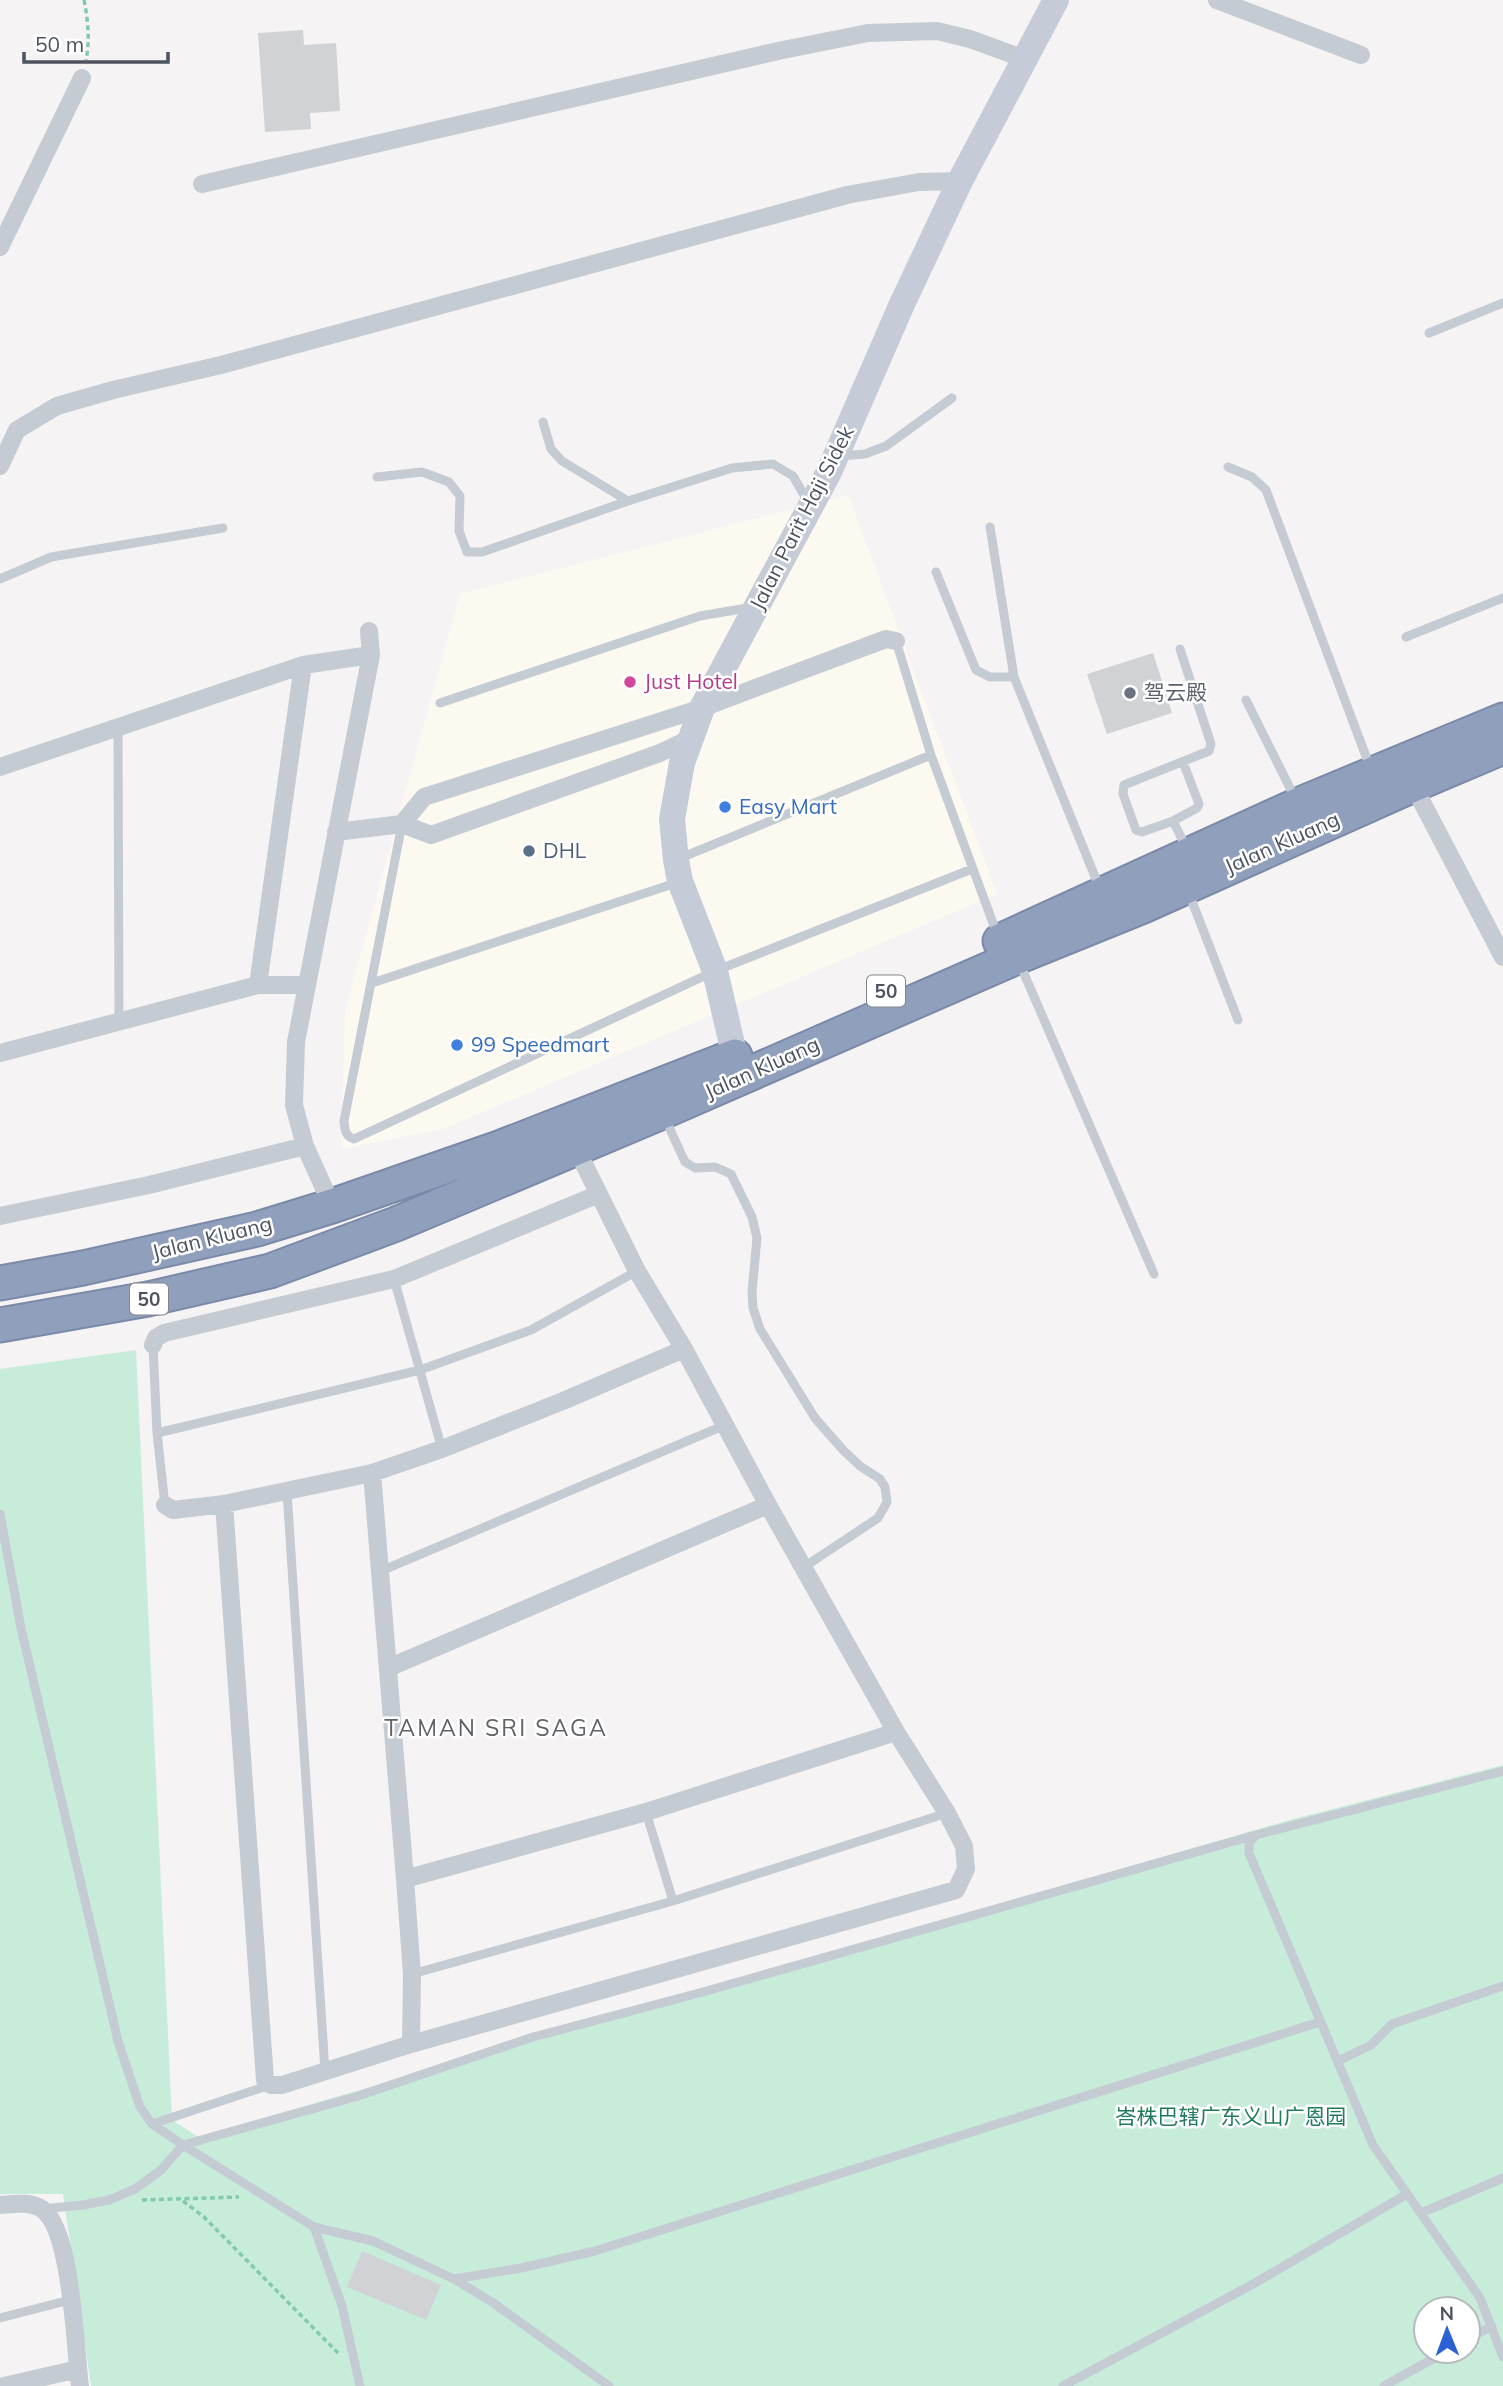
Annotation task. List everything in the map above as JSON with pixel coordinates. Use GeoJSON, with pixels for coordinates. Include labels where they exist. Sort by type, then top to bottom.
{"type":"FeatureCollection","features":[{"type":"Feature","properties":{"kind":"highway","name":"Jalan Kluang"},"geometry":{"type":"LineString","coordinates":[[13,1323],[199,1306],[270,1271],[397,1224],[662,1112],[1009,949],[1102,894],[1298,805],[1503,720]]}},
{"type":"Feature","properties":{"kind":"highway","name":"Jalan Kluang"},"geometry":{"type":"LineString","coordinates":[[15,1280],[83,1268],[257,1229],[499,1148],[1009,949],[1187,887],[1412,785],[1503,747]]}},
{"type":"Feature","properties":{"kind":"highway"},"geometry":{"type":"LineString","coordinates":[[257,1229],[242,1241],[238,1248],[239,1264],[247,1269],[270,1271]]}},
{"type":"Feature","properties":{"kind":"highway"},"geometry":{"type":"LineString","coordinates":[[13,1323],[45,1310],[54,1293],[53,1285],[44,1280],[15,1280]]}},
{"type":"Feature","properties":{"kind":"street","name":"Jalan Parit Haji Sidek"},"geometry":{"type":"LineString","coordinates":[[735,1057],[715,971],[678,871],[671,819],[676,788],[691,738],[702,708],[811,507],[960,181],[1056,0]]}},
{"type":"Feature","properties":{"kind":"street"},"geometry":{"type":"LineString","coordinates":[[1217,0],[1361,55]]}},
{"type":"Feature","properties":{"kind":"street"},"geometry":{"type":"LineString","coordinates":[[202,184],[778,51],[869,33],[937,31],[970,39],[1025,59]]}},
{"type":"Feature","properties":{"kind":"street"},"geometry":{"type":"LineString","coordinates":[[0,247],[82,78]]}},
{"type":"Feature","properties":{"kind":"street"},"geometry":{"type":"LineString","coordinates":[[0,466],[17,430],[57,406],[221,365],[847,195],[919,182],[960,181]]}},
{"type":"Feature","properties":{"kind":"street"},"geometry":{"type":"LineString","coordinates":[[332,1206],[306,1146],[294,1105],[296,1042],[370,655],[369,631]]}},
{"type":"Feature","properties":{"kind":"street"},"geometry":{"type":"LineString","coordinates":[[402,824],[424,797],[702,708],[886,639],[896,641]]}},
{"type":"Feature","properties":{"kind":"street"},"geometry":{"type":"LineString","coordinates":[[0,767],[303,665],[370,655]]}},
{"type":"Feature","properties":{"kind":"street"},"geometry":{"type":"LineString","coordinates":[[258,985],[303,665]]}},
{"type":"Feature","properties":{"kind":"street"},"geometry":{"type":"LineString","coordinates":[[337,832],[402,824],[431,835],[660,753],[691,738]]}},
{"type":"Feature","properties":{"kind":"street"},"geometry":{"type":"LineString","coordinates":[[1412,785],[1503,957]]}},
{"type":"Feature","properties":{"kind":"street"},"geometry":{"type":"LineString","coordinates":[[0,1053],[258,985],[307,985]]}},
{"type":"Feature","properties":{"kind":"street"},"geometry":{"type":"LineString","coordinates":[[0,1216],[149,1185],[306,1146]]}},
{"type":"Feature","properties":{"kind":"street"},"geometry":{"type":"LineString","coordinates":[[224,1504],[265,2080],[271,2085],[282,2085],[411,2044],[956,1890],[966,1869],[964,1846],[947,1813],[896,1732],[768,1505],[684,1349],[638,1271],[576,1148]]}},
{"type":"Feature","properties":{"kind":"street"},"geometry":{"type":"LineString","coordinates":[[153,1345],[156,1338],[199,1306],[394,1279],[599,1194]]}},
{"type":"Feature","properties":{"kind":"street"},"geometry":{"type":"LineString","coordinates":[[165,1505],[173,1510],[224,1504],[372,1473],[442,1449],[563,1401],[684,1349]]}},
{"type":"Feature","properties":{"kind":"street"},"geometry":{"type":"LineString","coordinates":[[372,1473],[405,1879],[411,1974],[411,2044]]}},
{"type":"Feature","properties":{"kind":"street"},"geometry":{"type":"LineString","coordinates":[[388,1668],[768,1505]]}},
{"type":"Feature","properties":{"kind":"street"},"geometry":{"type":"LineString","coordinates":[[405,1879],[646,1812],[896,1732]]}},
{"type":"Feature","properties":{"kind":"street"},"geometry":{"type":"LineString","coordinates":[[0,2205],[20,2203],[42,2209],[56,2226],[65,2253],[79,2378],[4,2386]]}},
{"type":"Feature","properties":{"kind":"lane"},"geometry":{"type":"LineString","coordinates":[[1429,333],[1503,303]]}},
{"type":"Feature","properties":{"kind":"lane"},"geometry":{"type":"LineString","coordinates":[[835,457],[865,454],[886,446],[952,398]]}},
{"type":"Feature","properties":{"kind":"lane"},"geometry":{"type":"LineString","coordinates":[[542,422],[551,449],[562,461],[628,501]]}},
{"type":"Feature","properties":{"kind":"lane"},"geometry":{"type":"LineString","coordinates":[[377,477],[422,472],[449,482],[460,496],[459,531],[467,552],[482,552],[732,468],[773,464],[793,477],[811,507]]}},
{"type":"Feature","properties":{"kind":"lane"},"geometry":{"type":"LineString","coordinates":[[1228,467],[1252,477],[1265,489],[1373,775]]}},
{"type":"Feature","properties":{"kind":"lane"},"geometry":{"type":"LineString","coordinates":[[990,527],[1014,677],[1102,894]]}},
{"type":"Feature","properties":{"kind":"lane"},"geometry":{"type":"LineString","coordinates":[[0,579],[51,556],[223,528]]}},
{"type":"Feature","properties":{"kind":"lane"},"geometry":{"type":"LineString","coordinates":[[936,572],[976,670],[990,677],[1014,677]]}},
{"type":"Feature","properties":{"kind":"lane"},"geometry":{"type":"LineString","coordinates":[[1406,637],[1503,598]]}},
{"type":"Feature","properties":{"kind":"lane"},"geometry":{"type":"LineString","coordinates":[[440,702],[700,616],[758,606]]}},
{"type":"Feature","properties":{"kind":"lane"},"geometry":{"type":"LineString","coordinates":[[896,641],[931,755],[972,869],[1154,1274]]}},
{"type":"Feature","properties":{"kind":"lane"},"geometry":{"type":"LineString","coordinates":[[1180,649],[1211,744],[1209,751],[1124,785],[1123,794],[1136,830],[1142,832],[1173,821],[1197,808],[1199,804],[1183,762]]}},
{"type":"Feature","properties":{"kind":"lane"},"geometry":{"type":"LineString","coordinates":[[1246,700],[1298,805]]}},
{"type":"Feature","properties":{"kind":"lane"},"geometry":{"type":"LineString","coordinates":[[118,727],[118,1021]]}},
{"type":"Feature","properties":{"kind":"lane"},"geometry":{"type":"LineString","coordinates":[[372,983],[678,871],[931,755]]}},
{"type":"Feature","properties":{"kind":"lane"},"geometry":{"type":"LineString","coordinates":[[1173,821],[1190,854]]}},
{"type":"Feature","properties":{"kind":"lane"},"geometry":{"type":"LineString","coordinates":[[402,824],[344,1121],[345,1130],[349,1137],[354,1139],[715,971],[972,869]]}},
{"type":"Feature","properties":{"kind":"lane"},"geometry":{"type":"LineString","coordinates":[[1187,887],[1238,1020]]}},
{"type":"Feature","properties":{"kind":"lane"},"geometry":{"type":"LineString","coordinates":[[662,1112],[685,1162],[695,1168],[715,1167],[731,1174],[752,1217],[757,1238],[752,1292],[753,1308],[760,1329],[816,1418],[843,1450],[860,1466],[880,1479],[885,1488],[887,1502],[878,1517],[804,1567]]}},
{"type":"Feature","properties":{"kind":"lane"},"geometry":{"type":"LineString","coordinates":[[158,1433],[419,1370],[531,1330],[638,1271]]}},
{"type":"Feature","properties":{"kind":"lane"},"geometry":{"type":"LineString","coordinates":[[394,1279],[442,1449]]}},
{"type":"Feature","properties":{"kind":"lane"},"geometry":{"type":"LineString","coordinates":[[153,1345],[165,1505]]}},
{"type":"Feature","properties":{"kind":"lane"},"geometry":{"type":"LineString","coordinates":[[381,1571],[725,1425]]}},
{"type":"Feature","properties":{"kind":"lane"},"geometry":{"type":"LineString","coordinates":[[286,1492],[324,2071]]}},
{"type":"Feature","properties":{"kind":"lane"},"geometry":{"type":"LineString","coordinates":[[0,1514],[21,1628],[118,2041],[140,2107],[152,2124],[183,2146],[314,2227],[373,2241],[454,2279],[492,2302],[609,2386]]}},
{"type":"Feature","properties":{"kind":"lane"},"geometry":{"type":"LineString","coordinates":[[42,2209],[109,2200],[135,2189],[161,2170],[183,2146],[355,2097],[533,2037],[703,1992],[1256,1835],[1503,1771]]}},
{"type":"Feature","properties":{"kind":"lane"},"geometry":{"type":"LineString","coordinates":[[646,1812],[673,1901]]}},
{"type":"Feature","properties":{"kind":"lane"},"geometry":{"type":"LineString","coordinates":[[411,1974],[673,1901],[947,1813]]}},
{"type":"Feature","properties":{"kind":"lane"},"geometry":{"type":"LineString","coordinates":[[1256,1835],[1250,1843],[1249,1853],[1373,2145],[1480,2298],[1503,2357]]}},
{"type":"Feature","properties":{"kind":"lane"},"geometry":{"type":"LineString","coordinates":[[1338,2061],[1371,2045],[1392,2024],[1503,1986]]}},
{"type":"Feature","properties":{"kind":"lane"},"geometry":{"type":"LineString","coordinates":[[454,2279],[521,2268],[595,2251],[1320,2022]]}},
{"type":"Feature","properties":{"kind":"lane"},"geometry":{"type":"LineString","coordinates":[[152,2124],[271,2085]]}},
{"type":"Feature","properties":{"kind":"lane"},"geometry":{"type":"LineString","coordinates":[[1421,2213],[1503,2178]]}},
{"type":"Feature","properties":{"kind":"lane"},"geometry":{"type":"LineString","coordinates":[[1063,2386],[1255,2283],[1407,2194]]}},
{"type":"Feature","properties":{"kind":"lane"},"geometry":{"type":"LineString","coordinates":[[314,2227],[342,2306],[359,2381]]}},
{"type":"Feature","properties":{"kind":"lane"},"geometry":{"type":"LineString","coordinates":[[0,2318],[70,2300]]}},
{"type":"Feature","properties":{"kind":"lane"},"geometry":{"type":"LineString","coordinates":[[1482,2331],[1492,2326]]}},
{"type":"Feature","properties":{"kind":"lane"},"geometry":{"type":"LineString","coordinates":[[1384,2386],[1422,2365]]}},
{"type":"Feature","properties":{"kind":"path"},"geometry":{"type":"LineString","coordinates":[[82,78],[88,48],[84,0]]}},
{"type":"Feature","properties":{"kind":"path"},"geometry":{"type":"LineString","coordinates":[[109,2200],[183,2201],[264,2196]]}},
{"type":"Feature","properties":{"kind":"path"},"geometry":{"type":"LineString","coordinates":[[183,2201],[204,2217],[359,2381]]}},
{"type":"Feature","properties":{"kind":"shaded area"},"geometry":{"type":"Polygon","coordinates":[[[848,495],[997,894],[443,1129],[341,1149],[345,1011],[460,594],[848,495]]]}},
{"type":"Feature","properties":{"kind":"green space","name":"峇株巴辖广东义山广恩园"},"geometry":{"type":"Polygon","coordinates":[[[136,1350],[172,2120],[198,2137],[1286,1821],[1503,1765],[1503,2386],[91,2386],[63,2194],[0,2194],[0,1369],[136,1350]]]}},
{"type":"Feature","properties":{"kind":"building"},"geometry":{"type":"Polygon","coordinates":[[[303,30],[304,45],[336,43],[340,111],[310,113],[311,129],[265,132],[258,33],[303,30]]]}},
{"type":"Feature","properties":{"kind":"building","name":"驾云殿"},"geometry":{"type":"Polygon","coordinates":[[[1153,653],[1172,713],[1107,734],[1087,674],[1153,653]]]}},
{"type":"Feature","properties":{"kind":"building"},"geometry":{"type":"Polygon","coordinates":[[[362,2251],[441,2285],[426,2320],[347,2287],[362,2251]]]}},
{"type":"Feature","properties":{"kind":"place","name":"Just Hotel"},"geometry":{"type":"Point","coordinates":[630,682]}},
{"type":"Feature","properties":{"kind":"place","name":"驾云殿"},"geometry":{"type":"Point","coordinates":[1130,693]}},
{"type":"Feature","properties":{"kind":"place","name":"Easy Mart"},"geometry":{"type":"Point","coordinates":[725,807]}},
{"type":"Feature","properties":{"kind":"place","name":"DHL"},"geometry":{"type":"Point","coordinates":[529,851]}},
{"type":"Feature","properties":{"kind":"place","name":"99 Speedmart"},"geometry":{"type":"Point","coordinates":[457,1045]}},
{"type":"Feature","properties":{"kind":"district","name":"TAMAN SRI SAGA"},"geometry":{"type":"Point","coordinates":[496,1728]}}]}
